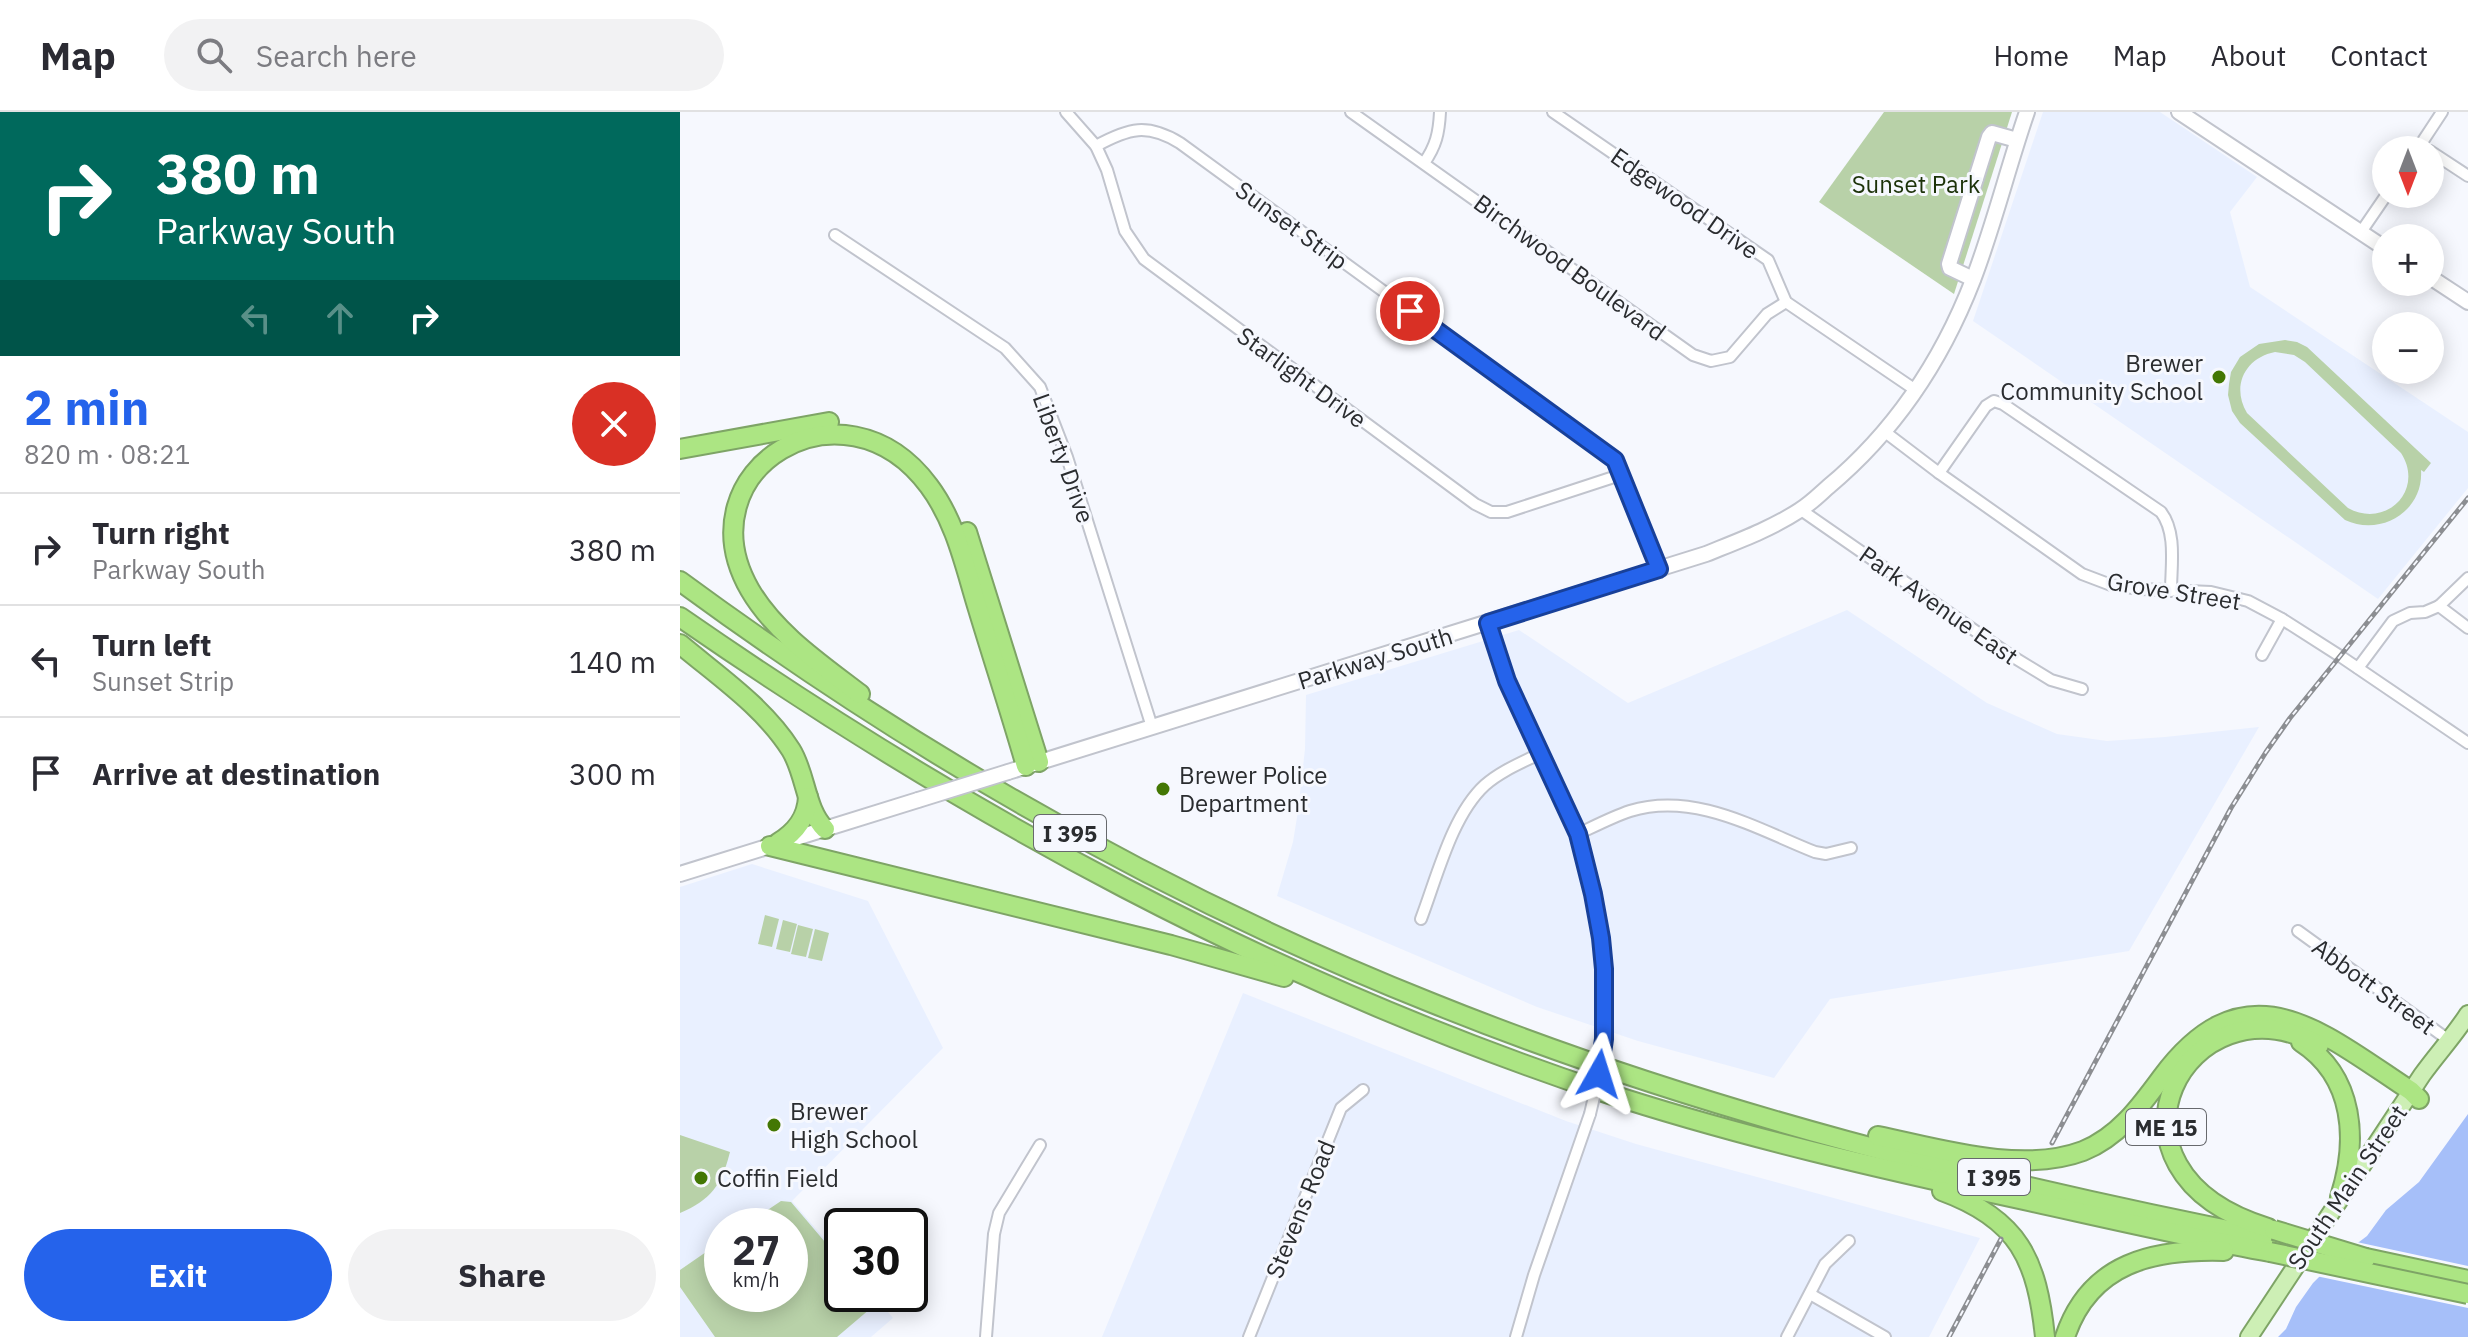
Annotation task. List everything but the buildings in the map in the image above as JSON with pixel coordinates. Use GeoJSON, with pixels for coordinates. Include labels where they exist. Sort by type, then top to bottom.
{"type":"FeatureCollection","features":[{"type":"Feature","properties":{"kind":"highway"},"geometry":{"type":"LineString","coordinates":[[680,449],[836,422],[859,424],[881,431],[915,454],[943,486],[962,521],[1033,764]]}},
{"type":"Feature","properties":{"kind":"highway"},"geometry":{"type":"LineString","coordinates":[[947,762],[787,634],[762,607],[746,581],[734,541],[739,502],[761,466],[789,444],[818,435],[840,433],[860,436],[894,452],[911,465],[929,486],[956,537],[1033,764]]}},
{"type":"Feature","properties":{"kind":"highway","name":"I 395"},"geometry":{"type":"LineString","coordinates":[[680,581],[819,680],[947,762],[1052,823],[1146,873],[1324,958],[1507,1032],[1719,1103],[1974,1172],[2272,1240],[2468,1294]]}},
{"type":"Feature","properties":{"kind":"highway","name":"I 395"},"geometry":{"type":"LineString","coordinates":[[680,617],[851,732],[1041,844],[1238,945],[1426,1027],[1661,1110],[1860,1164],[2272,1240]]}},
{"type":"Feature","properties":{"kind":"highway"},"geometry":{"type":"LineString","coordinates":[[680,644],[773,726],[793,754],[815,816],[829,828],[832,850],[850,865]]}},
{"type":"Feature","properties":{"kind":"highway"},"geometry":{"type":"LineString","coordinates":[[774,845],[794,831],[805,814],[807,790]]}},
{"type":"Feature","properties":{"kind":"highway"},"geometry":{"type":"LineString","coordinates":[[774,845],[1232,961],[1426,1027]]}},
{"type":"Feature","properties":{"kind":"highway"},"geometry":{"type":"LineString","coordinates":[[1719,1103],[1979,1156],[2055,1158],[2088,1149],[2118,1129],[2180,1053],[2205,1032],[2238,1019],[2264,1016],[2291,1019],[2316,1030],[2412,1099]]}},
{"type":"Feature","properties":{"kind":"highway"},"geometry":{"type":"LineString","coordinates":[[2269,1030],[2310,1048],[2329,1067],[2341,1088],[2350,1115],[2352,1138],[2340,1197]]}},
{"type":"Feature","properties":{"kind":"highway","name":"ME 15"},"geometry":{"type":"LineString","coordinates":[[2272,1240],[2200,1193],[2177,1165],[2169,1146],[2166,1124],[2168,1103],[2181,1071],[2195,1056],[2227,1036],[2269,1030],[2293,1034],[2310,1040],[2412,1099]]}},
{"type":"Feature","properties":{"kind":"highway"},"geometry":{"type":"LineString","coordinates":[[1860,1164],[1961,1198],[2005,1228],[2020,1246],[2035,1275],[2045,1337]]}},
{"type":"Feature","properties":{"kind":"highway","name":"ME 15"},"geometry":{"type":"LineString","coordinates":[[2065,1337],[2075,1313],[2093,1289],[2114,1272],[2136,1261],[2164,1253],[2272,1240],[2468,1280]]}},
{"type":"Feature","properties":{"kind":"main road","name":"Parkway South"},"geometry":{"type":"LineString","coordinates":[[680,874],[1706,554],[1742,540],[1801,510],[1853,467],[1885,432],[1917,391],[1938,355],[1973,279],[2027,112]]}},
{"type":"Feature","properties":{"kind":"main road"},"geometry":{"type":"LineString","coordinates":[[2179,112],[2372,239]]}},
{"type":"Feature","properties":{"kind":"main road"},"geometry":{"type":"LineString","coordinates":[[1973,279],[1954,271],[1949,264],[1989,137],[1996,133],[2017,140]]}},
{"type":"Feature","properties":{"kind":"main road"},"geometry":{"type":"LineString","coordinates":[[2444,286],[2468,302]]}},
{"type":"Feature","properties":{"kind":"main road","name":"South Main Street"},"geometry":{"type":"LineString","coordinates":[[2249,1337],[2340,1197],[2444,1061],[2450,1041],[2468,1014]]}},
{"type":"Feature","properties":{"kind":"main road","name":"South Main Street"},"geometry":{"type":"LineString","coordinates":[[2260,1337],[2412,1099]]}},
{"type":"Feature","properties":{"kind":"street","name":"Starlight Drive"},"geometry":{"type":"LineString","coordinates":[[1066,112],[1096,146],[1107,170],[1125,231],[1144,259],[1475,504],[1491,512],[1507,512],[1620,475]]}},
{"type":"Feature","properties":{"kind":"street","name":"Birchwood Boulevard"},"geometry":{"type":"LineString","coordinates":[[1351,112],[1693,355],[1711,361],[1730,357],[1767,314],[1786,302]]}},
{"type":"Feature","properties":{"kind":"street"},"geometry":{"type":"LineString","coordinates":[[1424,163],[1435,147],[1440,112]]}},
{"type":"Feature","properties":{"kind":"street","name":"Edgewood Drive"},"geometry":{"type":"LineString","coordinates":[[1553,112],[1768,260],[1786,302]]}},
{"type":"Feature","properties":{"kind":"street"},"geometry":{"type":"LineString","coordinates":[[2430,136],[2442,112]]}},
{"type":"Feature","properties":{"kind":"street","name":"Sunset Strip"},"geometry":{"type":"LineString","coordinates":[[1096,146],[1133,130],[1160,131],[1180,143],[1615,460],[1659,569]]}},
{"type":"Feature","properties":{"kind":"street"},"geometry":{"type":"LineString","coordinates":[[2444,161],[2468,176]]}},
{"type":"Feature","properties":{"kind":"street"},"geometry":{"type":"LineString","coordinates":[[2361,232],[2377,208]]}},
{"type":"Feature","properties":{"kind":"street","name":"Liberty Drive"},"geometry":{"type":"LineString","coordinates":[[835,235],[1005,348],[1040,387],[1067,457],[1152,727]]}},
{"type":"Feature","properties":{"kind":"street"},"geometry":{"type":"LineString","coordinates":[[1786,302],[1917,391]]}},
{"type":"Feature","properties":{"kind":"street"},"geometry":{"type":"LineString","coordinates":[[1939,473],[1986,406],[1994,401],[2003,404],[2161,512],[2168,521],[2170,532],[2171,591]]}},
{"type":"Feature","properties":{"kind":"street","name":"Grove Street"},"geometry":{"type":"LineString","coordinates":[[1885,432],[2082,574],[2111,585],[2211,592],[2248,601],[2358,668],[2468,743]]}},
{"type":"Feature","properties":{"kind":"street","name":"Park Avenue East"},"geometry":{"type":"LineString","coordinates":[[1801,510],[2010,655],[2051,680],[2082,689]]}},
{"type":"Feature","properties":{"kind":"street"},"geometry":{"type":"LineString","coordinates":[[2358,668],[2393,621],[2439,606],[2468,578]]}},
{"type":"Feature","properties":{"kind":"street"},"geometry":{"type":"LineString","coordinates":[[2439,606],[2468,628]]}},
{"type":"Feature","properties":{"kind":"street"},"geometry":{"type":"LineString","coordinates":[[2262,655],[2282,619]]}},
{"type":"Feature","properties":{"kind":"street"},"geometry":{"type":"LineString","coordinates":[[1488,623],[1507,681],[1578,834],[1601,938],[1604,969],[1604,1039],[1590,1114],[1538,1263],[1516,1337]]}},
{"type":"Feature","properties":{"kind":"street"},"geometry":{"type":"LineString","coordinates":[[1421,919],[1457,825],[1467,807],[1501,773],[1539,754]]}},
{"type":"Feature","properties":{"kind":"street"},"geometry":{"type":"LineString","coordinates":[[1578,834],[1631,811],[1677,805],[1719,814],[1815,852],[1826,854],[1851,848]]}},
{"type":"Feature","properties":{"kind":"street","name":"Abbott Street"},"geometry":{"type":"LineString","coordinates":[[2298,931],[2450,1041]]}},
{"type":"Feature","properties":{"kind":"street","name":"Stevens Road"},"geometry":{"type":"LineString","coordinates":[[1249,1337],[1341,1108],[1363,1090]]}},
{"type":"Feature","properties":{"kind":"street"},"geometry":{"type":"LineString","coordinates":[[986,1337],[994,1234],[999,1213],[1040,1145]]}},
{"type":"Feature","properties":{"kind":"street"},"geometry":{"type":"LineString","coordinates":[[1787,1337],[1825,1264],[1849,1241]]}},
{"type":"Feature","properties":{"kind":"street"},"geometry":{"type":"LineString","coordinates":[[1810,1294],[1885,1337]]}},
{"type":"Feature","properties":{"kind":"shaded area","name":"Brewer Community School"},"geometry":{"type":"Polygon","coordinates":[[[2043,112],[2160,112],[2257,177],[2230,212],[2250,287],[2372,368],[2372,384],[2396,384],[2468,432],[2468,488],[2378,599],[1973,321],[2043,112]]]}},
{"type":"Feature","properties":{"kind":"shaded area"},"geometry":{"type":"Polygon","coordinates":[[[1847,610],[1987,703],[2057,734],[2107,741],[2259,727],[2129,951],[1830,999],[1774,1078],[1638,1041],[1537,1007],[1277,896],[1293,842],[1298,811],[1305,749],[1306,695],[1519,630],[1628,703],[1847,610]]]}},
{"type":"Feature","properties":{"kind":"shaded area","name":"Brewer High School"},"geometry":{"type":"Polygon","coordinates":[[[752,864],[868,901],[943,1048],[792,1201],[798,1208],[704,1208],[704,1312],[808,1312],[808,1220],[824,1238],[824,1312],[888,1312],[893,1318],[871,1337],[680,1337],[680,887],[752,864]]]}},
{"type":"Feature","properties":{"kind":"shaded area"},"geometry":{"type":"Polygon","coordinates":[[[1243,993],[1566,1121],[1636,1144],[1980,1238],[1929,1337],[1102,1337],[1243,993]]]}},
{"type":"Feature","properties":{"kind":"green space","name":"Sunset Park"},"geometry":{"type":"Polygon","coordinates":[[[1884,112],[2012,112],[1954,294],[1819,202],[1884,112]]]}},
{"type":"Feature","properties":{"kind":"green space"},"geometry":{"type":"Polygon","coordinates":[[[2285,340],[2307,347],[2431,463],[2424,472],[2421,470],[2415,498],[2398,517],[2372,525],[2345,520],[2240,423],[2232,411],[2228,395],[2231,372],[2240,357],[2259,344],[2285,340]],[[2275,352],[2256,360],[2249,367],[2240,393],[2247,413],[2348,508],[2362,513],[2388,510],[2405,492],[2408,480],[2401,453],[2294,355],[2275,352]]]}},
{"type":"Feature","properties":{"kind":"green space"},"geometry":{"type":"Polygon","coordinates":[[[765,915],[779,919],[772,947],[758,944],[765,915]]]}},
{"type":"Feature","properties":{"kind":"green space"},"geometry":{"type":"Polygon","coordinates":[[[783,920],[797,924],[790,952],[776,949],[783,920]]]}},
{"type":"Feature","properties":{"kind":"green space"},"geometry":{"type":"Polygon","coordinates":[[[798,925],[813,929],[806,957],[791,954],[798,925]]]}},
{"type":"Feature","properties":{"kind":"green space"},"geometry":{"type":"Polygon","coordinates":[[[815,929],[829,933],[822,961],[808,958],[815,929]]]}},
{"type":"Feature","properties":{"kind":"green space","name":"Coffin Field"},"geometry":{"type":"Polygon","coordinates":[[[680,1135],[730,1152],[714,1190],[680,1213],[680,1135]]]}},
{"type":"Feature","properties":{"kind":"green space"},"geometry":{"type":"Polygon","coordinates":[[[781,1201],[791,1202],[796,1208],[771,1208],[781,1201]]]}},
{"type":"Feature","properties":{"kind":"green space"},"geometry":{"type":"Polygon","coordinates":[[[808,1222],[824,1241],[824,1312],[866,1312],[837,1337],[715,1337],[680,1287],[680,1270],[704,1253],[704,1312],[808,1312],[808,1222]]]}},
{"type":"Feature","properties":{"kind":"water"},"geometry":{"type":"Polygon","coordinates":[[[2468,1114],[2468,1337],[2278,1337],[2313,1283],[2339,1257],[2367,1236],[2386,1210],[2419,1182],[2468,1114]]]}},
{"type":"Feature","properties":{"kind":"pier"},"geometry":{"type":"Polygon","coordinates":[[[2352,1241],[2468,1266],[2468,1308],[2316,1276],[2352,1241]]]}},
{"type":"Feature","properties":{"kind":"railway"},"geometry":{"type":"LineString","coordinates":[[2052,1143],[2231,808],[2266,752],[2468,498]]}},
{"type":"Feature","properties":{"kind":"railway"},"geometry":{"type":"LineString","coordinates":[[1949,1337],[2001,1239]]}},
{"type":"Feature","properties":{"kind":"place","name":"Brewer Community School"},"geometry":{"type":"Point","coordinates":[2219,377]}},
{"type":"Feature","properties":{"kind":"place","name":"Brewer Police Department"},"geometry":{"type":"Point","coordinates":[1163,789]}},
{"type":"Feature","properties":{"kind":"place","name":"Brewer High School"},"geometry":{"type":"Point","coordinates":[774,1125]}},
{"type":"Feature","properties":{"kind":"place","name":"Coffin Field"},"geometry":{"type":"Point","coordinates":[701,1178]}},
{"type":"Feature","properties":{"kind":"route"},"geometry":{"type":"LineString","coordinates":[[1410,311],[1615,460],[1659,569],[1488,623],[1507,681],[1578,834],[1593,894],[1604,969],[1604,1039],[1599,1074]]}}]}
